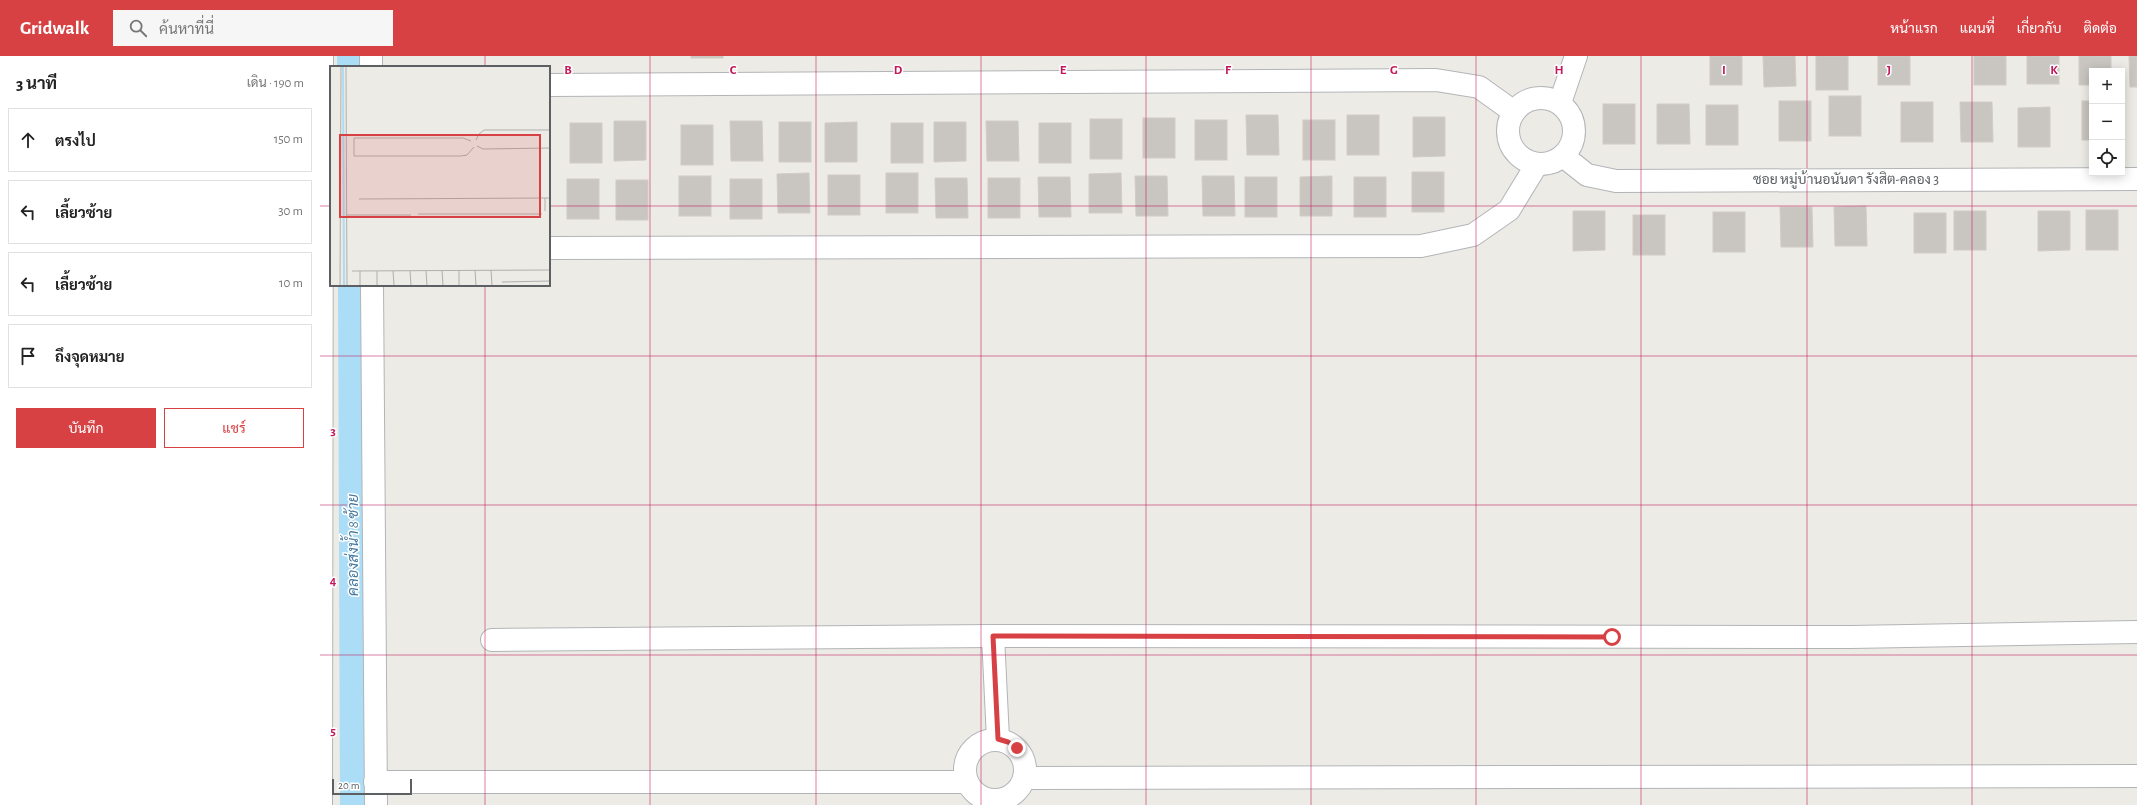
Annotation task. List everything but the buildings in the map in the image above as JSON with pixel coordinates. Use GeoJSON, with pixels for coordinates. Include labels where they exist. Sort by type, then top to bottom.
{"type":"FeatureCollection","features":[{"type":"Feature","properties":{"kind":"street"},"geometry":{"type":"LineString","coordinates":[[321,805],[322,56]]}},
{"type":"Feature","properties":{"kind":"street"},"geometry":{"type":"LineString","coordinates":[[1560,103],[1576,56]]}},
{"type":"Feature","properties":{"kind":"street"},"geometry":{"type":"LineString","coordinates":[[550,85],[1436,80],[1479,87],[1514,112]]}},
{"type":"Feature","properties":{"kind":"street"},"geometry":{"type":"LineString","coordinates":[[1540,98],[1551,99],[1560,103],[1568,111],[1574,124],[1574,136],[1570,147],[1563,156],[1549,163],[1538,164],[1525,159],[1516,152],[1511,142],[1509,122],[1514,112],[1522,104],[1540,98]]}},
{"type":"Feature","properties":{"kind":"street","name":"ซอย หมู่บ้านอนันดา รังสิต-คลอง 3"},"geometry":{"type":"LineString","coordinates":[[1563,156],[1587,175],[1616,181],[2137,179]]}},
{"type":"Feature","properties":{"kind":"street"},"geometry":{"type":"LineString","coordinates":[[550,248],[1421,246],[1473,235],[1509,210],[1538,164]]}},
{"type":"Feature","properties":{"kind":"street"},"geometry":{"type":"LineString","coordinates":[[372,286],[376,805]]}},
{"type":"Feature","properties":{"kind":"street"},"geometry":{"type":"LineString","coordinates":[[492,640],[993,636],[1851,637],[2137,632]]}},
{"type":"Feature","properties":{"kind":"street"},"geometry":{"type":"LineString","coordinates":[[993,636],[998,739]]}},
{"type":"Feature","properties":{"kind":"street"},"geometry":{"type":"LineString","coordinates":[[998,739],[1008,742],[1017,748],[1023,757],[1025,768],[1024,778],[1020,787],[1012,795],[1002,799],[992,800],[982,797],[973,791],[967,782],[964,772],[966,761],[970,752],[978,744],[988,740],[998,739]]}},
{"type":"Feature","properties":{"kind":"street"},"geometry":{"type":"LineString","coordinates":[[1024,778],[2137,776]]}},
{"type":"Feature","properties":{"kind":"street"},"geometry":{"type":"LineString","coordinates":[[376,782],[967,782]]}},
{"type":"Feature","properties":{"kind":"waterway","name":"คลองส่งน้ำ 8 ซ้าย"},"geometry":{"type":"LineString","coordinates":[[351,56],[351,66]]}},
{"type":"Feature","properties":{"kind":"waterway","name":"คลองส่งน้ำ 8 ซ้าย"},"geometry":{"type":"LineString","coordinates":[[352,286],[354,805]]}},
{"type":"Feature","properties":{"kind":"route"},"geometry":{"type":"LineString","coordinates":[[1017,748],[1008,742],[998,739],[993,636],[1612,637]]}}]}
